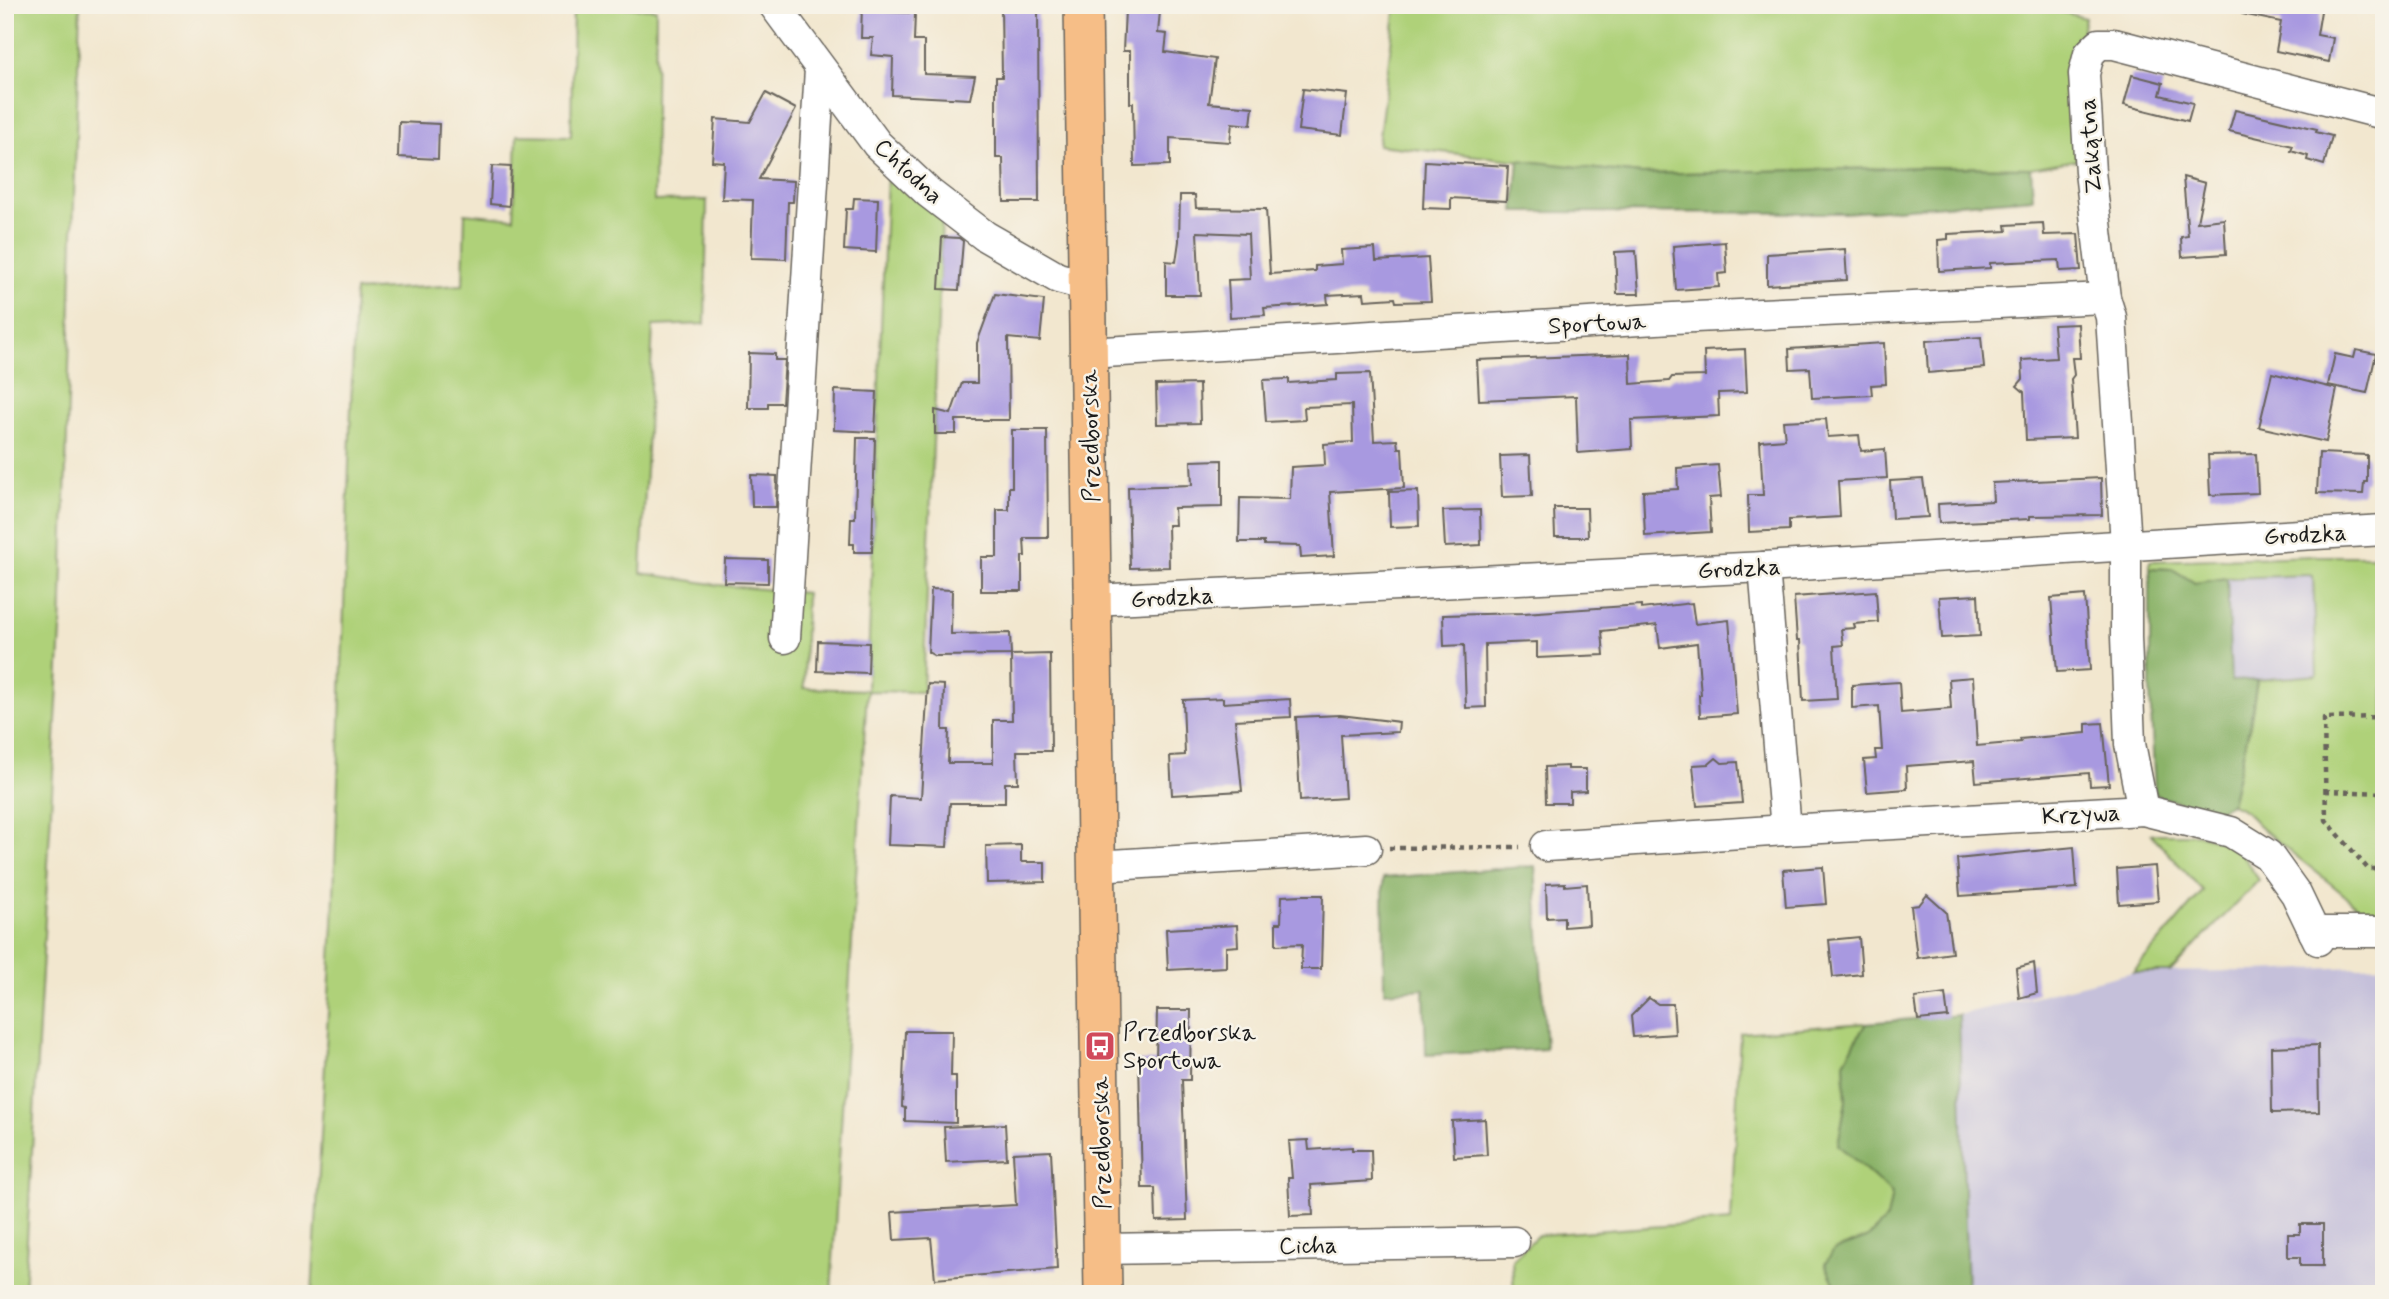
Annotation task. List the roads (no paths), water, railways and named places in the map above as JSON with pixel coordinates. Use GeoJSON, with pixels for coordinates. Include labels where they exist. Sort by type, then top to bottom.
{"type":"FeatureCollection","features":[{"type":"Feature","properties":{"kind":"main road","name":"Przedborska"},"geometry":{"type":"LineString","coordinates":[[1083,5],[1104,1294]]}},
{"type":"Feature","properties":{"kind":"street","name":"Chłodna"},"geometry":{"type":"LineString","coordinates":[[774,5],[877,144],[929,193],[985,236],[1058,278],[1088,286]]}},
{"type":"Feature","properties":{"kind":"street","name":"Zakątna"},"geometry":{"type":"LineString","coordinates":[[2143,810],[2130,744],[2126,544],[2111,317],[2105,298],[2090,173],[2084,74],[2089,54],[2099,44],[2114,44],[2384,114]]}},
{"type":"Feature","properties":{"kind":"street"},"geometry":{"type":"LineString","coordinates":[[785,638],[820,69]]}},
{"type":"Feature","properties":{"kind":"street","name":"Sportowa"},"geometry":{"type":"LineString","coordinates":[[1088,353],[1659,319],[2105,298]]}},
{"type":"Feature","properties":{"kind":"street","name":"Grodzka"},"geometry":{"type":"LineString","coordinates":[[1093,600],[1764,567],[2384,530]]}},
{"type":"Feature","properties":{"kind":"street"},"geometry":{"type":"LineString","coordinates":[[1764,567],[1786,830]]}},
{"type":"Feature","properties":{"kind":"street","name":"Krzywa"},"geometry":{"type":"LineString","coordinates":[[1546,846],[2143,810],[2231,832],[2268,855],[2296,894],[2316,936],[2384,932]]}},
{"type":"Feature","properties":{"kind":"street"},"geometry":{"type":"LineString","coordinates":[[1096,866],[1366,849]]}},
{"type":"Feature","properties":{"kind":"street","name":"Cicha"},"geometry":{"type":"LineString","coordinates":[[1102,1249],[1514,1242]]}},
{"type":"Feature","properties":{"kind":"place","name":"Przedborska Sportowa"},"geometry":{"type":"Point","coordinates":[1100,1046]}}]}
